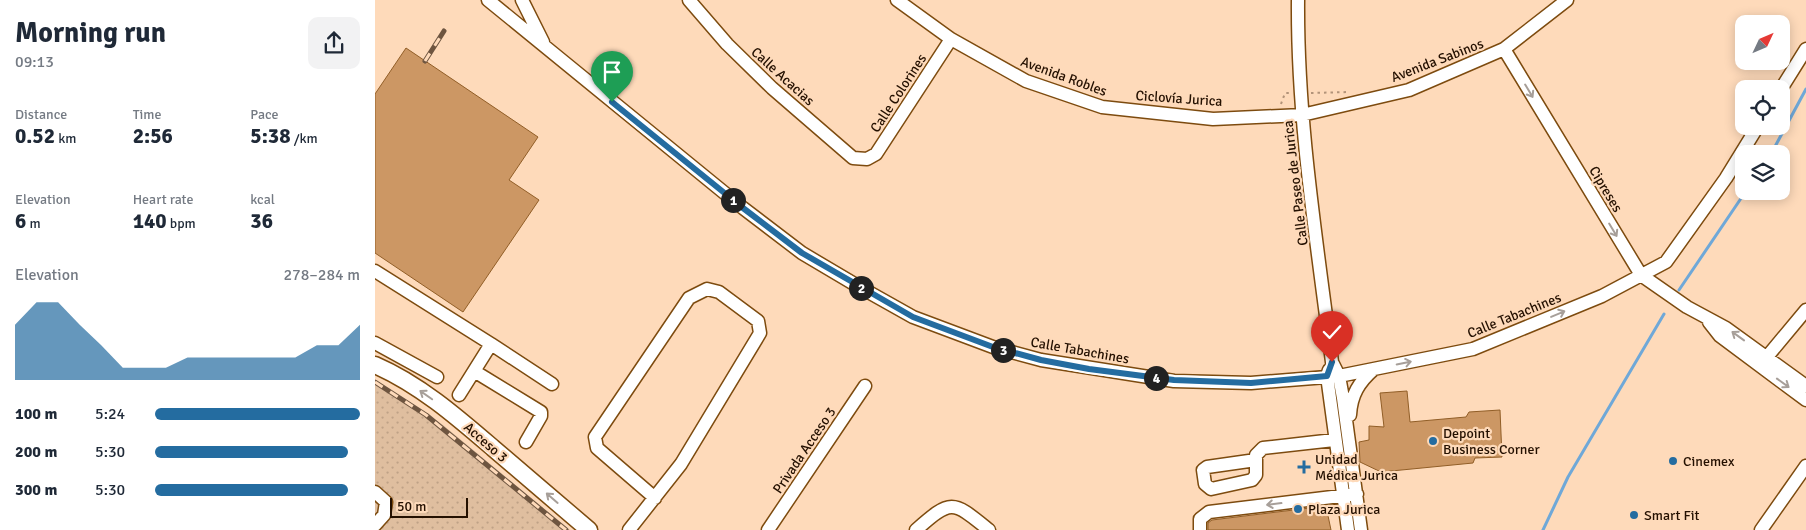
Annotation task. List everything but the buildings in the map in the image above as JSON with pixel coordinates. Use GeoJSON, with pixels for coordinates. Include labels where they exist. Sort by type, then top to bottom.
{"type":"FeatureCollection","features":[{"type":"Feature","properties":{"kind":"main road","name":"Acceso 3"},"geometry":{"type":"LineString","coordinates":[[375,365],[389,371],[423,392],[459,419],[589,530]]}},
{"type":"Feature","properties":{"kind":"street","name":"Calle Tabachines"},"geometry":{"type":"LineString","coordinates":[[488,0],[743,208],[802,253],[913,317],[993,347],[1041,360],[1089,369],[1174,380],[1251,383],[1333,376],[1374,369],[1473,349],[1602,296],[1666,262],[1726,178],[1752,135]]}},
{"type":"Feature","properties":{"kind":"street"},"geometry":{"type":"LineString","coordinates":[[522,0],[546,48]]}},
{"type":"Feature","properties":{"kind":"street","name":"Calle Acacias"},"geometry":{"type":"LineString","coordinates":[[689,0],[727,44],[772,88],[853,158],[867,159]]}},
{"type":"Feature","properties":{"kind":"street","name":"Avenida Robles"},"geometry":{"type":"LineString","coordinates":[[897,0],[951,39],[1026,81],[1102,107],[1213,119],[1302,115]]}},
{"type":"Feature","properties":{"kind":"street","name":"Calle Paseo de Jurica"},"geometry":{"type":"LineString","coordinates":[[1298,0],[1302,115],[1332,362],[1334,440],[1348,530]]}},
{"type":"Feature","properties":{"kind":"street","name":"Avenida Sabinos"},"geometry":{"type":"LineString","coordinates":[[1302,115],[1409,90],[1504,50],[1567,0]]}},
{"type":"Feature","properties":{"kind":"street","name":"Calle Colorines"},"geometry":{"type":"LineString","coordinates":[[867,159],[876,154],[951,39]]}},
{"type":"Feature","properties":{"kind":"street"},"geometry":{"type":"LineString","coordinates":[[1786,80],[1806,48]]}},
{"type":"Feature","properties":{"kind":"street","name":"Cipreses"},"geometry":{"type":"LineString","coordinates":[[1504,50],[1641,275],[1687,307],[1726,328],[1806,400]]}},
{"type":"Feature","properties":{"kind":"street"},"geometry":{"type":"LineString","coordinates":[[375,271],[552,384]]}},
{"type":"Feature","properties":{"kind":"street"},"geometry":{"type":"LineString","coordinates":[[629,530],[655,498],[681,464],[760,333],[758,321],[719,292],[707,289],[689,298],[595,437],[597,448],[655,498]]}},
{"type":"Feature","properties":{"kind":"street"},"geometry":{"type":"LineString","coordinates":[[1763,361],[1806,310]]}},
{"type":"Feature","properties":{"kind":"street"},"geometry":{"type":"LineString","coordinates":[[375,344],[437,377]]}},
{"type":"Feature","properties":{"kind":"street"},"geometry":{"type":"LineString","coordinates":[[459,395],[491,344]]}},
{"type":"Feature","properties":{"kind":"street","name":"Cipreses"},"geometry":{"type":"LineString","coordinates":[[1763,361],[1806,386]]}},
{"type":"Feature","properties":{"kind":"street"},"geometry":{"type":"LineString","coordinates":[[1349,447],[1351,400],[1362,381],[1374,369]]}},
{"type":"Feature","properties":{"kind":"street"},"geometry":{"type":"LineString","coordinates":[[474,371],[541,412],[526,442]]}},
{"type":"Feature","properties":{"kind":"street","name":"Calle Paseo de Jurica"},"geometry":{"type":"LineString","coordinates":[[1333,376],[1349,447],[1361,530]]}},
{"type":"Feature","properties":{"kind":"street","name":"Privada Acceso 3"},"geometry":{"type":"LineString","coordinates":[[768,530],[865,386]]}},
{"type":"Feature","properties":{"kind":"street"},"geometry":{"type":"LineString","coordinates":[[1255,460],[1256,455],[1263,448],[1334,440]]}},
{"type":"Feature","properties":{"kind":"street"},"geometry":{"type":"LineString","coordinates":[[1761,530],[1806,466]]}},
{"type":"Feature","properties":{"kind":"street"},"geometry":{"type":"LineString","coordinates":[[375,492],[386,502],[386,508],[375,525]]}},
{"type":"Feature","properties":{"kind":"street"},"geometry":{"type":"LineString","coordinates":[[1200,530],[1200,519],[1209,512],[1357,494]]}},
{"type":"Feature","properties":{"kind":"street"},"geometry":{"type":"LineString","coordinates":[[916,530],[937,511],[949,506],[962,508],[989,530]]}},
{"type":"Feature","properties":{"kind":"path"},"geometry":{"type":"LineString","coordinates":[[1280,107],[1285,93],[1349,92]]}},
{"type":"Feature","properties":{"kind":"shaded area"},"geometry":{"type":"Polygon","coordinates":[[[375,380],[443,425],[570,530],[375,530],[375,380]]]}},
{"type":"Feature","properties":{"kind":"waterway"},"geometry":{"type":"LineString","coordinates":[[1776,145],[1806,89]]}},
{"type":"Feature","properties":{"kind":"waterway"},"geometry":{"type":"LineString","coordinates":[[1679,290],[1740,200]]}},
{"type":"Feature","properties":{"kind":"waterway"},"geometry":{"type":"LineString","coordinates":[[1543,530],[1568,477],[1664,314]]}},
{"type":"Feature","properties":{"kind":"railway"},"geometry":{"type":"LineString","coordinates":[[425,61],[444,31]]}},
{"type":"Feature","properties":{"kind":"railway"},"geometry":{"type":"LineString","coordinates":[[375,382],[426,415],[566,530]]}},
{"type":"Feature","properties":{"kind":"place","name":"Depoint Business Corner"},"geometry":{"type":"Point","coordinates":[1433,441]}},
{"type":"Feature","properties":{"kind":"place","name":"Cinemex"},"geometry":{"type":"Point","coordinates":[1673,461]}},
{"type":"Feature","properties":{"kind":"place","name":"Unidad Médica Jurica"},"geometry":{"type":"Point","coordinates":[1304,467]}},
{"type":"Feature","properties":{"kind":"place","name":"Plaza Jurica"},"geometry":{"type":"Point","coordinates":[1298,509]}},
{"type":"Feature","properties":{"kind":"place","name":"Smart Fit"},"geometry":{"type":"Point","coordinates":[1634,515]}},
{"type":"Feature","properties":{"kind":"route"},"geometry":{"type":"LineString","coordinates":[[612,102],[802,253],[856,286],[913,317],[993,347],[1041,360],[1089,369],[1174,380],[1251,383],[1327,376],[1332,362]]}}]}
